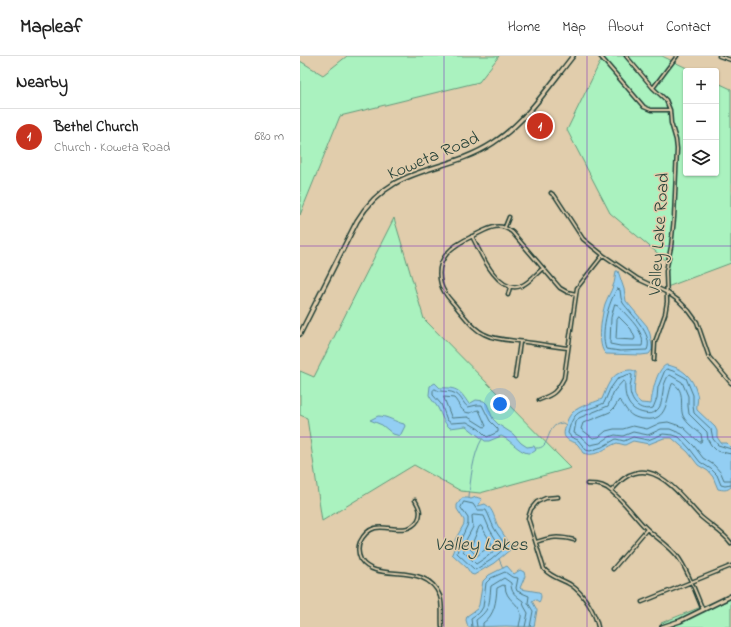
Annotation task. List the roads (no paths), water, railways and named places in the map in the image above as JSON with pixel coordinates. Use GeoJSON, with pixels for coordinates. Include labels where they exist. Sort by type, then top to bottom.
{"type":"FeatureCollection","features":[{"type":"Feature","properties":{"kind":"street","name":"Koweta Road"},"geometry":{"type":"LineString","coordinates":[[300,334],[357,221],[367,205],[384,190],[402,179],[472,154],[495,142],[527,114],[573,56]]}},
{"type":"Feature","properties":{"kind":"street"},"geometry":{"type":"LineString","coordinates":[[600,56],[644,107],[651,110],[670,110],[666,100],[653,88],[626,56]]}},
{"type":"Feature","properties":{"kind":"street"},"geometry":{"type":"LineString","coordinates":[[653,88],[677,56]]}},
{"type":"Feature","properties":{"kind":"street"},"geometry":{"type":"LineString","coordinates":[[718,56],[731,60]]}},
{"type":"Feature","properties":{"kind":"street","name":"Valley Lake Road"},"geometry":{"type":"LineString","coordinates":[[654,360],[655,342],[665,314],[668,293],[666,271],[671,247],[674,218],[677,149],[671,123],[670,110]]}},
{"type":"Feature","properties":{"kind":"street"},"geometry":{"type":"LineString","coordinates":[[551,193],[556,196],[583,239],[603,256],[638,279],[668,293],[684,306],[697,322],[710,357],[731,383]]}},
{"type":"Feature","properties":{"kind":"street"},"geometry":{"type":"LineString","coordinates":[[505,227],[509,216]]}},
{"type":"Feature","properties":{"kind":"street"},"geometry":{"type":"LineString","coordinates":[[568,348],[520,342],[484,335],[474,327],[445,293],[441,284],[440,271],[444,258],[451,248],[491,227],[505,227],[512,232],[560,288],[566,292],[576,294]]}},
{"type":"Feature","properties":{"kind":"street"},"geometry":{"type":"LineString","coordinates":[[472,236],[486,263],[502,283],[510,287],[521,286],[543,268]]}},
{"type":"Feature","properties":{"kind":"street"},"geometry":{"type":"LineString","coordinates":[[539,400],[552,395],[559,388],[564,378],[577,288],[603,256]]}},
{"type":"Feature","properties":{"kind":"street"},"geometry":{"type":"LineString","coordinates":[[508,295],[510,287]]}},
{"type":"Feature","properties":{"kind":"street"},"geometry":{"type":"LineString","coordinates":[[515,377],[520,342]]}},
{"type":"Feature","properties":{"kind":"street"},"geometry":{"type":"LineString","coordinates":[[611,492],[622,480],[634,473],[646,472],[656,475],[665,480],[701,517],[727,537],[731,543]]}},
{"type":"Feature","properties":{"kind":"street"},"geometry":{"type":"LineString","coordinates":[[587,484],[598,483],[618,497],[647,529],[670,547],[678,557],[703,610]]}},
{"type":"Feature","properties":{"kind":"street"},"geometry":{"type":"LineString","coordinates":[[558,497],[546,498],[536,502],[531,509],[528,518],[544,568],[549,575],[572,585],[579,592],[592,609],[598,627]]}},
{"type":"Feature","properties":{"kind":"street"},"geometry":{"type":"LineString","coordinates":[[416,500],[420,508],[420,516],[416,522],[409,528],[376,528],[369,531],[362,537],[358,545],[358,552],[361,559],[370,568],[419,576],[436,588],[440,597],[442,627]]}},
{"type":"Feature","properties":{"kind":"street"},"geometry":{"type":"LineString","coordinates":[[613,569],[647,529]]}},
{"type":"Feature","properties":{"kind":"street"},"geometry":{"type":"LineString","coordinates":[[536,542],[550,537],[560,536],[574,540]]}},
{"type":"Feature","properties":{"kind":"street"},"geometry":{"type":"LineString","coordinates":[[642,602],[731,566]]}},
{"type":"Feature","properties":{"kind":"street"},"geometry":{"type":"LineString","coordinates":[[662,627],[680,621],[731,596]]}},
{"type":"Feature","properties":{"kind":"water"},"geometry":{"type":"Polygon","coordinates":[[[616,271],[618,271],[624,289],[626,301],[647,326],[652,346],[652,350],[649,354],[606,354],[603,350],[600,337],[602,315],[614,284],[616,271]]]}},
{"type":"Feature","properties":{"kind":"water"},"geometry":{"type":"Polygon","coordinates":[[[666,365],[677,368],[690,378],[698,396],[697,410],[715,427],[717,437],[721,443],[727,443],[731,447],[731,487],[728,489],[718,489],[713,477],[708,471],[698,465],[688,452],[672,438],[664,438],[649,444],[633,441],[625,445],[617,443],[597,453],[588,454],[583,453],[576,443],[565,437],[565,430],[571,414],[575,410],[602,399],[612,378],[624,371],[632,370],[636,372],[634,389],[636,396],[641,403],[651,404],[657,377],[666,365]]]}},
{"type":"Feature","properties":{"kind":"water"},"geometry":{"type":"Polygon","coordinates":[[[435,383],[440,388],[455,389],[461,393],[469,404],[476,400],[484,401],[487,404],[493,419],[499,425],[513,434],[521,443],[527,447],[534,446],[536,450],[532,453],[527,453],[501,436],[485,441],[466,426],[450,428],[444,421],[438,408],[429,395],[430,386],[435,383]]]}},
{"type":"Feature","properties":{"kind":"water"},"geometry":{"type":"Polygon","coordinates":[[[378,416],[404,424],[405,426],[400,436],[393,434],[382,425],[370,420],[378,416]]]}},
{"type":"Feature","properties":{"kind":"water","name":"Valley Lakes"},"geometry":{"type":"Polygon","coordinates":[[[476,497],[482,499],[478,506],[485,504],[488,506],[511,549],[494,563],[474,575],[471,574],[467,568],[452,554],[456,544],[455,540],[464,524],[464,520],[457,509],[457,505],[462,498],[471,499],[476,497]]]}},
{"type":"Feature","properties":{"kind":"water"},"geometry":{"type":"Polygon","coordinates":[[[507,566],[514,574],[520,570],[524,572],[525,576],[520,588],[521,589],[539,592],[541,594],[539,602],[535,599],[532,601],[537,610],[534,627],[468,627],[466,620],[467,616],[477,609],[479,605],[483,581],[489,575],[507,566]]]}},
{"type":"Feature","properties":{"kind":"waterway"},"geometry":{"type":"LineString","coordinates":[[536,448],[541,448],[544,445],[550,432],[557,424],[563,423],[566,425]]}},
{"type":"Feature","properties":{"kind":"waterway"},"geometry":{"type":"LineString","coordinates":[[469,498],[474,460],[482,439]]}},
{"type":"Feature","properties":{"kind":"waterway"},"geometry":{"type":"LineString","coordinates":[[499,559],[503,568]]}},
{"type":"Feature","properties":{"kind":"place","name":"Bethel Church"},"geometry":{"type":"Point","coordinates":[540,126]}}]}
